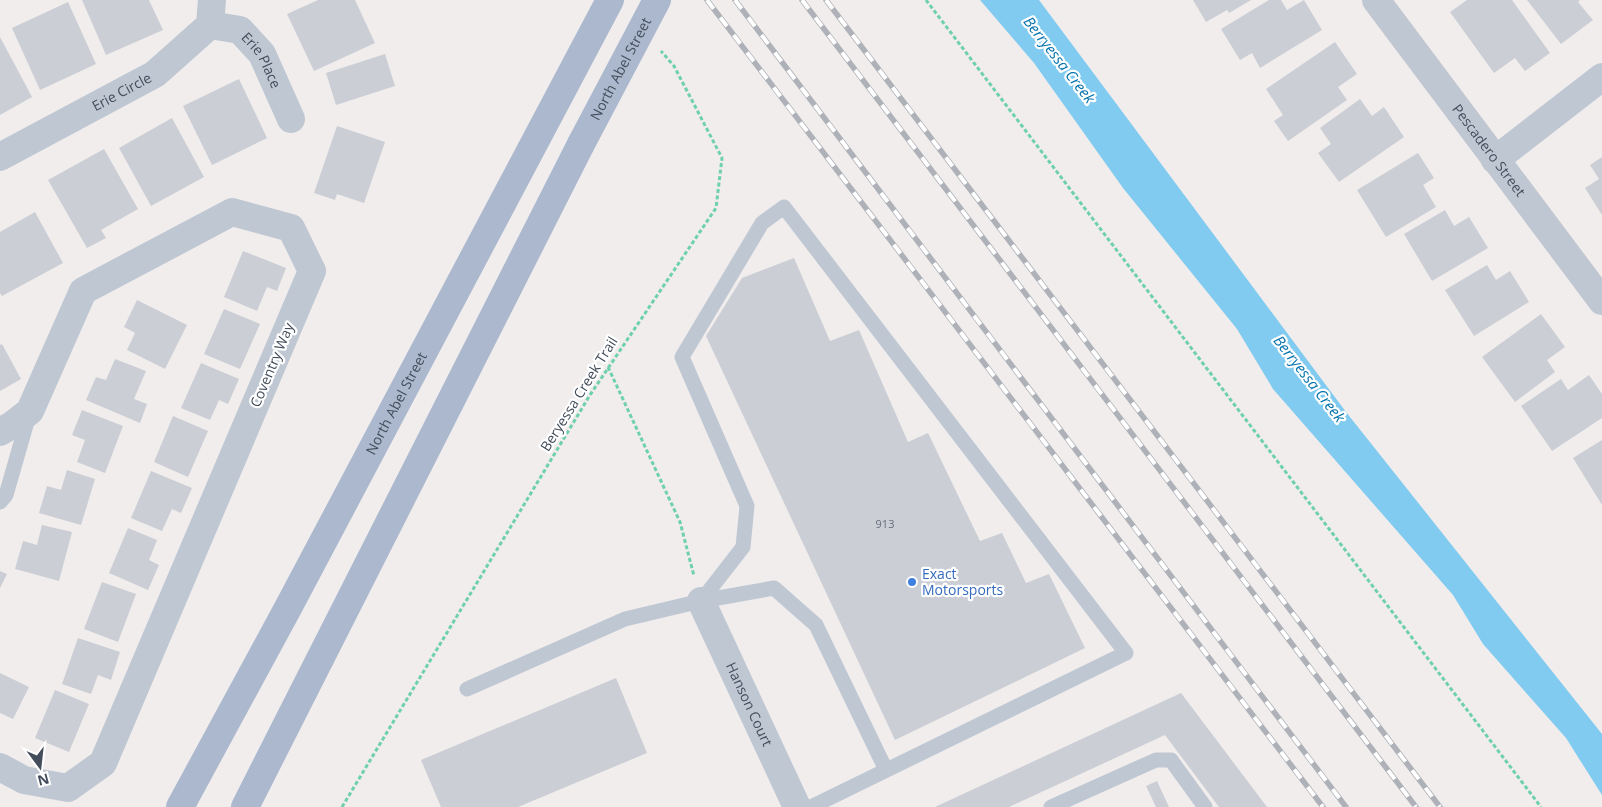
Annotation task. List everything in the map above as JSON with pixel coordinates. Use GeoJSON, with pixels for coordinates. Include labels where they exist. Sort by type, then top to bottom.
{"type":"FeatureCollection","features":[{"type":"Feature","properties":{"kind":"main road","name":"North Abel Street"},"geometry":{"type":"LineString","coordinates":[[180,807],[289,606],[610,0]]}},
{"type":"Feature","properties":{"kind":"main road","name":"North Abel Street"},"geometry":{"type":"LineString","coordinates":[[245,807],[581,144],[657,0]]}},
{"type":"Feature","properties":{"kind":"street","name":"Pescadero Street"},"geometry":{"type":"LineString","coordinates":[[1376,0],[1602,301]]}},
{"type":"Feature","properties":{"kind":"street","name":"Erie Place"},"geometry":{"type":"LineString","coordinates":[[211,12],[240,30],[262,54],[291,120]]}},
{"type":"Feature","properties":{"kind":"street","name":"Erie Circle"},"geometry":{"type":"LineString","coordinates":[[0,157],[155,74],[211,12]]}},
{"type":"Feature","properties":{"kind":"street"},"geometry":{"type":"LineString","coordinates":[[1495,160],[1602,77]]}},
{"type":"Feature","properties":{"kind":"street","name":"Coventry Way"},"geometry":{"type":"LineString","coordinates":[[0,432],[30,411],[83,291],[232,212],[291,228],[312,271],[103,763],[68,788],[24,780],[0,767]]}},
{"type":"Feature","properties":{"kind":"street","name":"Hanson Court"},"geometry":{"type":"LineString","coordinates":[[701,600],[798,807]]}},
{"type":"Feature","properties":{"kind":"lane"},"geometry":{"type":"LineString","coordinates":[[701,600],[743,547],[748,506],[682,357],[762,223],[784,207],[1126,653],[811,807]]}},
{"type":"Feature","properties":{"kind":"lane"},"geometry":{"type":"LineString","coordinates":[[0,502],[6,495],[30,411]]}},
{"type":"Feature","properties":{"kind":"lane"},"geometry":{"type":"LineString","coordinates":[[467,689],[625,620],[701,600],[774,588],[816,625],[886,770]]}},
{"type":"Feature","properties":{"kind":"lane"},"geometry":{"type":"LineString","coordinates":[[1051,807],[1156,760],[1171,760],[1205,807]]}},
{"type":"Feature","properties":{"kind":"path"},"geometry":{"type":"LineString","coordinates":[[926,0],[1541,807]]}},
{"type":"Feature","properties":{"kind":"path","name":"Beryessa Creek Trail"},"geometry":{"type":"LineString","coordinates":[[342,807],[608,367],[716,208],[722,158],[674,66],[656,46]]}},
{"type":"Feature","properties":{"kind":"path"},"geometry":{"type":"LineString","coordinates":[[608,367],[680,522],[701,600]]}},
{"type":"Feature","properties":{"kind":"water","name":"Berryessa Creek"},"geometry":{"type":"Polygon","coordinates":[[[980,0],[1039,0],[1346,412],[1602,734],[1602,795],[1566,738],[1483,644],[1453,595],[1273,389],[1237,329],[1123,188],[1034,63],[980,0]]]}},
{"type":"Feature","properties":{"kind":"building"},"geometry":{"type":"Polygon","coordinates":[[[82,0],[149,0],[163,30],[106,55],[82,0]]]}},
{"type":"Feature","properties":{"kind":"building"},"geometry":{"type":"Polygon","coordinates":[[[318,0],[355,0],[375,43],[314,71],[287,14],[318,0]]]}},
{"type":"Feature","properties":{"kind":"building"},"geometry":{"type":"Polygon","coordinates":[[[1193,0],[1251,0],[1229,13],[1227,10],[1206,22],[1193,0]]]}},
{"type":"Feature","properties":{"kind":"building"},"geometry":{"type":"Polygon","coordinates":[[[1269,0],[1281,0],[1287,10],[1304,0],[1322,30],[1260,68],[1252,53],[1240,60],[1221,29],[1269,0]]]}},
{"type":"Feature","properties":{"kind":"building"},"geometry":{"type":"Polygon","coordinates":[[[1467,0],[1512,0],[1550,53],[1525,71],[1515,58],[1494,73],[1450,12],[1467,0]]]}},
{"type":"Feature","properties":{"kind":"building"},"geometry":{"type":"Polygon","coordinates":[[[1527,0],[1580,0],[1578,2],[1593,20],[1561,44],[1527,0]]]}},
{"type":"Feature","properties":{"kind":"building"},"geometry":{"type":"Polygon","coordinates":[[[68,2],[96,64],[40,90],[12,28],[68,2]]]}},
{"type":"Feature","properties":{"kind":"building"},"geometry":{"type":"Polygon","coordinates":[[[0,37],[32,97],[0,115],[0,37]]]}},
{"type":"Feature","properties":{"kind":"building"},"geometry":{"type":"Polygon","coordinates":[[[1335,42],[1357,74],[1338,87],[1347,100],[1288,141],[1274,121],[1283,115],[1266,89],[1335,42]]]}},
{"type":"Feature","properties":{"kind":"building"},"geometry":{"type":"Polygon","coordinates":[[[385,54],[395,86],[336,105],[326,73],[385,54]]]}},
{"type":"Feature","properties":{"kind":"building"},"geometry":{"type":"Polygon","coordinates":[[[239,79],[267,138],[212,165],[183,106],[239,79]]]}},
{"type":"Feature","properties":{"kind":"building"},"geometry":{"type":"Polygon","coordinates":[[[1360,99],[1372,116],[1384,107],[1404,137],[1339,182],[1318,153],[1331,144],[1320,128],[1360,99]]]}},
{"type":"Feature","properties":{"kind":"building"},"geometry":{"type":"Polygon","coordinates":[[[172,118],[204,177],[151,206],[119,148],[172,118]]]}},
{"type":"Feature","properties":{"kind":"building"},"geometry":{"type":"Polygon","coordinates":[[[337,126],[385,142],[364,203],[337,194],[335,200],[314,193],[337,126]]]}},
{"type":"Feature","properties":{"kind":"building"},"geometry":{"type":"Polygon","coordinates":[[[104,149],[138,209],[101,230],[106,238],[87,248],[48,180],[104,149]]]}},
{"type":"Feature","properties":{"kind":"building"},"geometry":{"type":"Polygon","coordinates":[[[1418,153],[1434,178],[1423,185],[1436,207],[1386,237],[1357,190],[1418,153]]]}},
{"type":"Feature","properties":{"kind":"building"},"geometry":{"type":"Polygon","coordinates":[[[1602,157],[1602,215],[1585,188],[1599,179],[1590,165],[1602,157]]]}},
{"type":"Feature","properties":{"kind":"building"},"geometry":{"type":"Polygon","coordinates":[[[1445,210],[1454,226],[1469,217],[1488,248],[1432,281],[1404,234],[1445,210]]]}},
{"type":"Feature","properties":{"kind":"building"},"geometry":{"type":"Polygon","coordinates":[[[35,212],[63,263],[2,296],[0,293],[0,232],[35,212]]]}},
{"type":"Feature","properties":{"kind":"building"},"geometry":{"type":"Polygon","coordinates":[[[243,251],[286,268],[277,291],[267,287],[257,311],[224,297],[243,251]]]}},
{"type":"Feature","properties":{"kind":"building"},"geometry":{"type":"Polygon","coordinates":[[[794,258],[830,341],[859,330],[908,442],[928,433],[980,541],[1002,533],[1026,583],[1049,574],[1085,648],[895,740],[706,336],[742,278],[794,258]]]}},
{"type":"Feature","properties":{"kind":"building"},"geometry":{"type":"Polygon","coordinates":[[[1487,265],[1496,280],[1510,271],[1529,302],[1474,336],[1445,290],[1487,265]]]}},
{"type":"Feature","properties":{"kind":"building"},"geometry":{"type":"Polygon","coordinates":[[[137,300],[187,325],[165,369],[127,350],[135,333],[124,327],[137,300]]]}},
{"type":"Feature","properties":{"kind":"building"},"geometry":{"type":"Polygon","coordinates":[[[224,309],[260,324],[240,369],[204,354],[224,309]]]}},
{"type":"Feature","properties":{"kind":"building"},"geometry":{"type":"Polygon","coordinates":[[[1541,314],[1565,347],[1547,360],[1555,372],[1515,402],[1482,357],[1541,314]]]}},
{"type":"Feature","properties":{"kind":"building"},"geometry":{"type":"Polygon","coordinates":[[[2,344],[21,379],[0,391],[0,345],[2,344]]]}},
{"type":"Feature","properties":{"kind":"building"},"geometry":{"type":"Polygon","coordinates":[[[115,359],[146,371],[134,399],[147,404],[140,423],[86,400],[96,377],[106,380],[115,359]]]}},
{"type":"Feature","properties":{"kind":"building"},"geometry":{"type":"Polygon","coordinates":[[[201,363],[239,379],[228,404],[219,400],[210,420],[181,408],[201,363]]]}},
{"type":"Feature","properties":{"kind":"building"},"geometry":{"type":"Polygon","coordinates":[[[1589,375],[1602,394],[1602,418],[1552,451],[1521,406],[1561,379],[1568,390],[1589,375]]]}},
{"type":"Feature","properties":{"kind":"building"},"geometry":{"type":"Polygon","coordinates":[[[82,410],[123,426],[105,473],[77,462],[85,440],[72,435],[82,410]]]}},
{"type":"Feature","properties":{"kind":"building"},"geometry":{"type":"Polygon","coordinates":[[[173,416],[208,431],[188,477],[154,462],[173,416]]]}},
{"type":"Feature","properties":{"kind":"building"},"geometry":{"type":"Polygon","coordinates":[[[1602,440],[1602,505],[1573,458],[1602,440]]]}},
{"type":"Feature","properties":{"kind":"building"},"geometry":{"type":"Polygon","coordinates":[[[67,470],[95,479],[81,525],[39,513],[47,486],[61,490],[67,470]]]}},
{"type":"Feature","properties":{"kind":"building"},"geometry":{"type":"Polygon","coordinates":[[[151,471],[192,488],[181,513],[172,509],[162,531],[131,518],[151,471]]]}},
{"type":"Feature","properties":{"kind":"building"},"geometry":{"type":"Polygon","coordinates":[[[42,525],[72,532],[59,581],[15,569],[23,541],[37,545],[42,525]]]}},
{"type":"Feature","properties":{"kind":"building"},"geometry":{"type":"Polygon","coordinates":[[[128,528],[157,540],[149,560],[159,565],[148,590],[109,573],[128,528]]]}},
{"type":"Feature","properties":{"kind":"building"},"geometry":{"type":"Polygon","coordinates":[[[0,571],[7,574],[0,588],[0,571]]]}},
{"type":"Feature","properties":{"kind":"building"},"geometry":{"type":"Polygon","coordinates":[[[102,582],[136,594],[118,642],[84,629],[102,582]]]}},
{"type":"Feature","properties":{"kind":"building"},"geometry":{"type":"Polygon","coordinates":[[[78,638],[120,652],[111,680],[98,675],[91,694],[62,684],[78,638]]]}},
{"type":"Feature","properties":{"kind":"building"},"geometry":{"type":"Polygon","coordinates":[[[0,673],[29,687],[13,719],[0,713],[0,673]]]}},
{"type":"Feature","properties":{"kind":"building"},"geometry":{"type":"Polygon","coordinates":[[[616,678],[647,753],[518,807],[441,807],[421,760],[616,678]]]}},
{"type":"Feature","properties":{"kind":"building"},"geometry":{"type":"Polygon","coordinates":[[[55,690],[89,704],[69,752],[35,738],[55,690]]]}},
{"type":"Feature","properties":{"kind":"building"},"geometry":{"type":"Polygon","coordinates":[[[1181,693],[1267,807],[1219,807],[1165,735],[1009,807],[935,807],[1181,693]]]}},
{"type":"Feature","properties":{"kind":"building"},"geometry":{"type":"Polygon","coordinates":[[[1157,781],[1169,807],[1156,807],[1146,786],[1157,781]]]}},
{"type":"Feature","properties":{"kind":"railway"},"geometry":{"type":"LineString","coordinates":[[707,0],[1323,807]]}},
{"type":"Feature","properties":{"kind":"railway"},"geometry":{"type":"LineString","coordinates":[[735,0],[1346,807]]}},
{"type":"Feature","properties":{"kind":"railway"},"geometry":{"type":"LineString","coordinates":[[802,0],[1416,807]]}},
{"type":"Feature","properties":{"kind":"railway"},"geometry":{"type":"LineString","coordinates":[[826,0],[1440,807]]}},
{"type":"Feature","properties":{"kind":"place","name":"Exact Motorsports"},"geometry":{"type":"Point","coordinates":[912,582]}}]}
